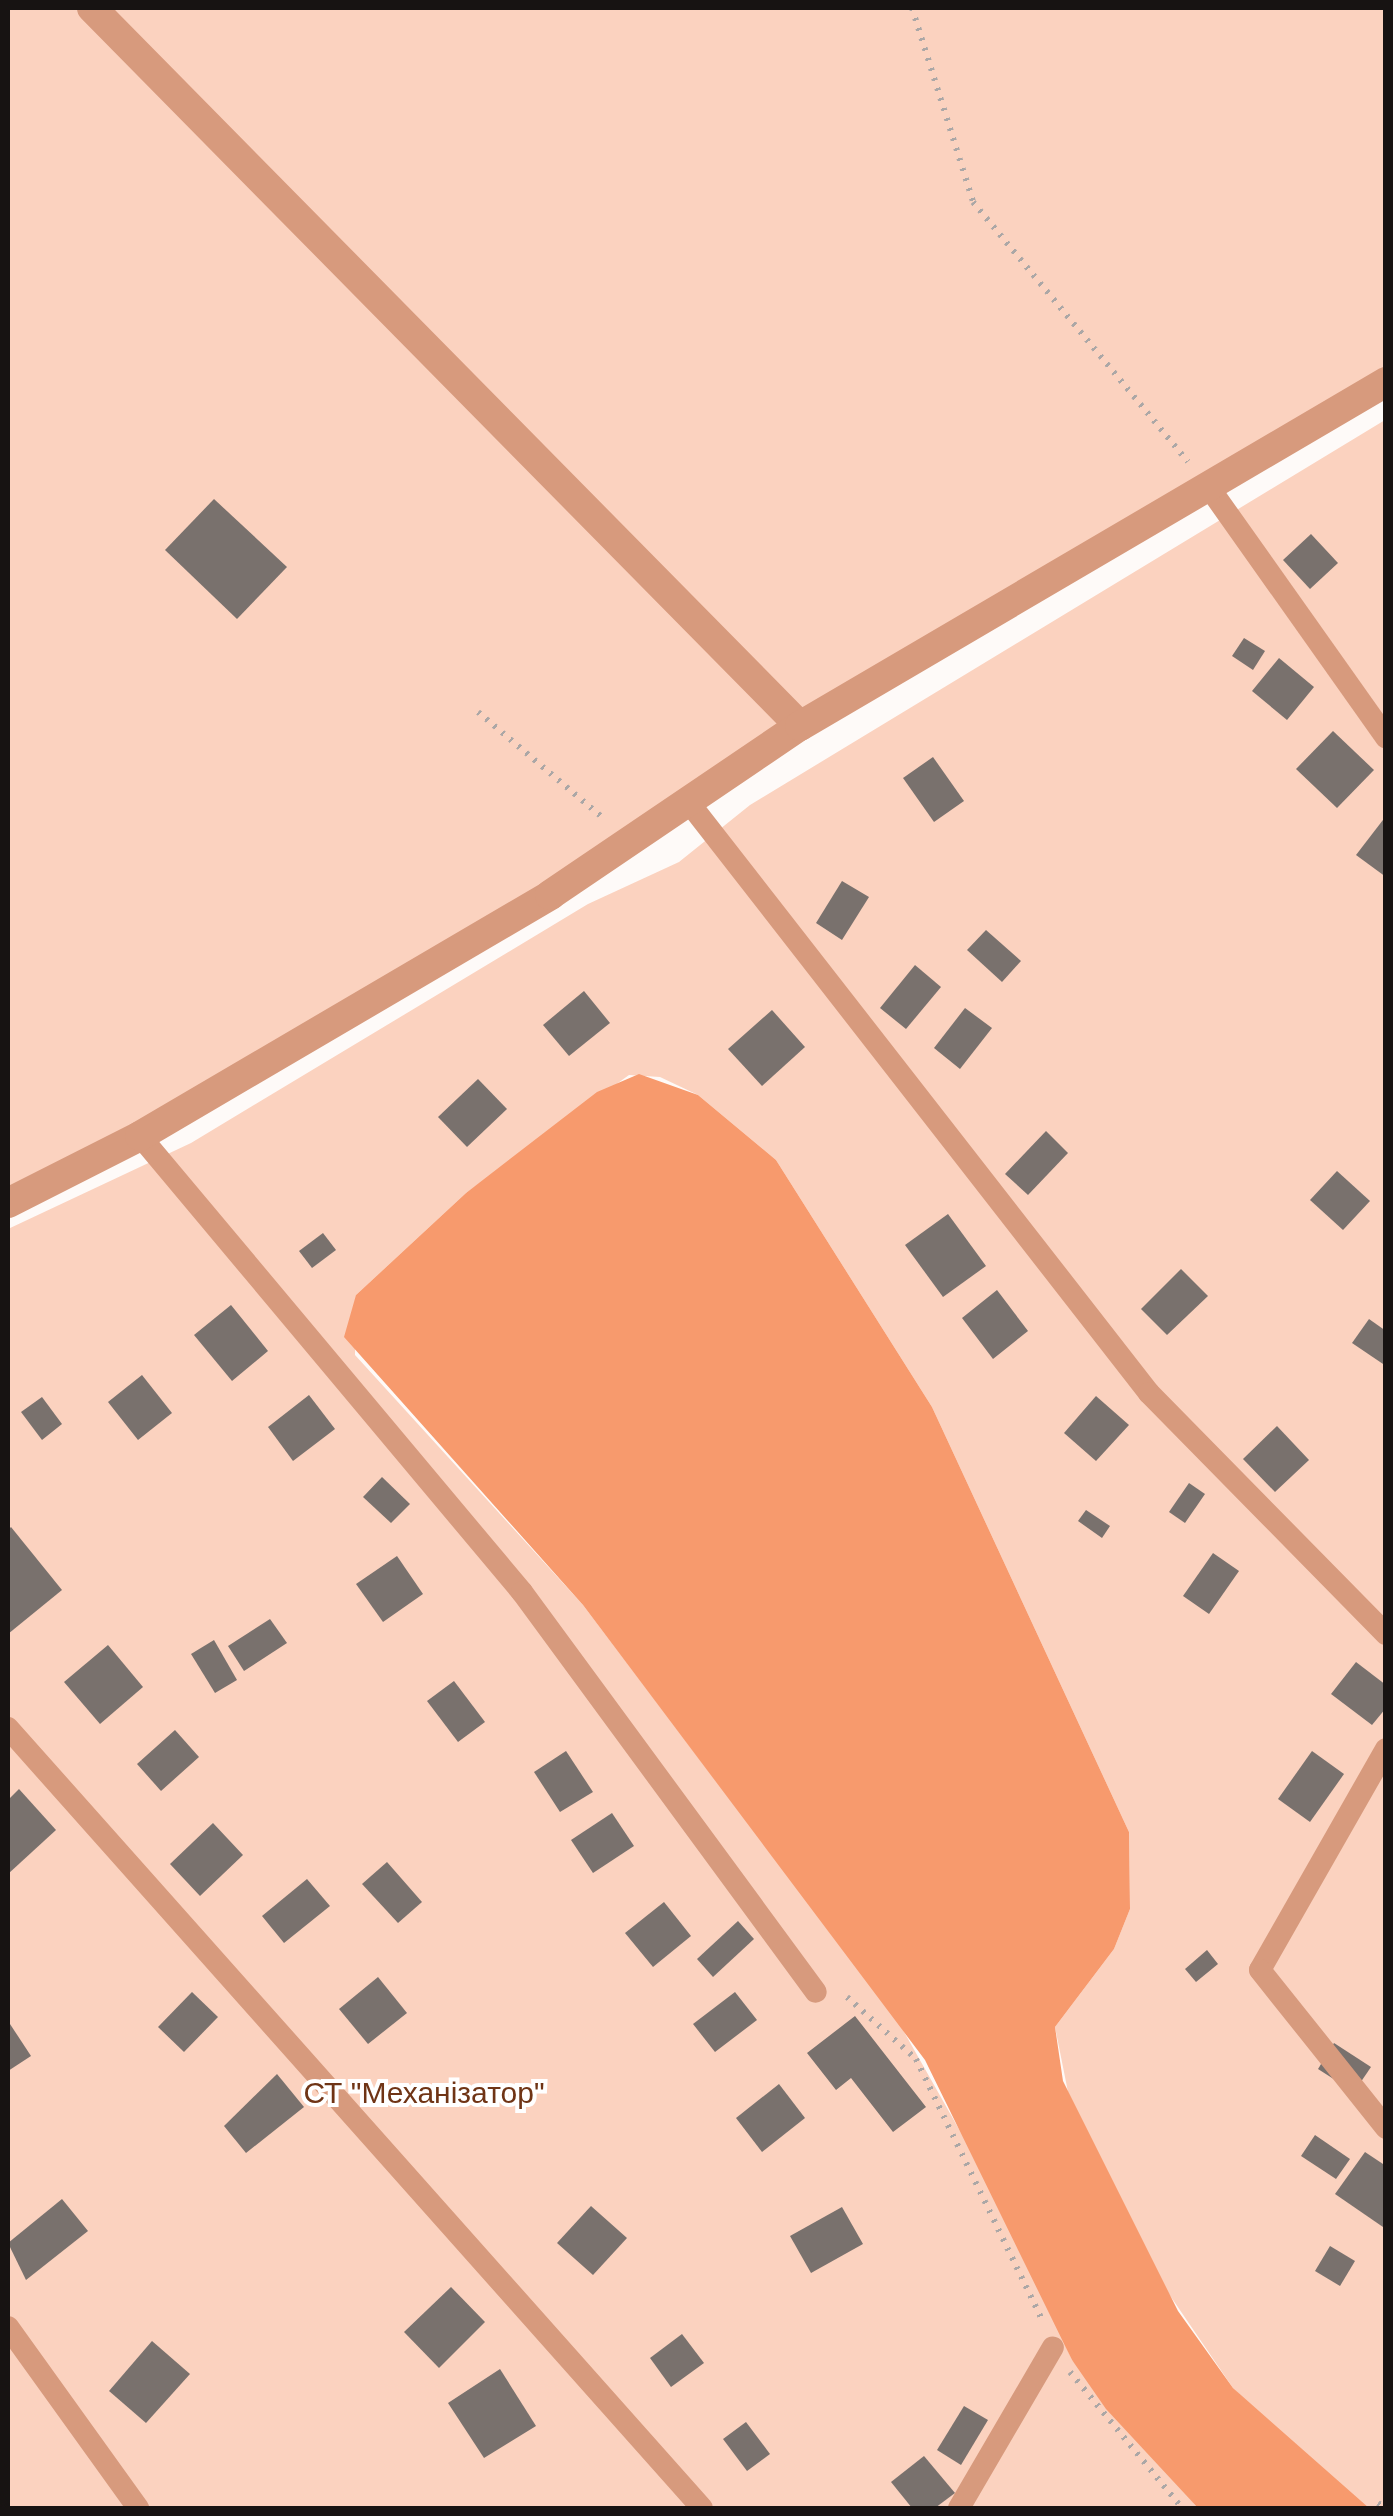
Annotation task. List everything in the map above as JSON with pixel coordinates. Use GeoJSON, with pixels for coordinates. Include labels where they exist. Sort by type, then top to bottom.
{"type":"FeatureCollection","features":[{"type":"Feature","properties":{"kind":"street"},"geometry":{"type":"LineString","coordinates":[[92,8],[800,726]]}},
{"type":"Feature","properties":{"kind":"street"},"geometry":{"type":"LineString","coordinates":[[8,1203],[140,1136],[632,842],[800,726],[1386,382]]}},
{"type":"Feature","properties":{"kind":"lane"},"geometry":{"type":"LineString","coordinates":[[1208,486],[1386,737]]}},
{"type":"Feature","properties":{"kind":"lane"},"geometry":{"type":"LineString","coordinates":[[690,804],[1150,1393],[1386,1634]]}},
{"type":"Feature","properties":{"kind":"lane"},"geometry":{"type":"LineString","coordinates":[[140,1136],[522,1592],[816,1992]]}},
{"type":"Feature","properties":{"kind":"lane"},"geometry":{"type":"LineString","coordinates":[[8,1728],[702,2508]]}},
{"type":"Feature","properties":{"kind":"lane"},"geometry":{"type":"LineString","coordinates":[[1386,1749],[1268,1946],[1263,1980],[1386,2128]]}},
{"type":"Feature","properties":{"kind":"lane"},"geometry":{"type":"LineString","coordinates":[[8,2327],[138,2508]]}},
{"type":"Feature","properties":{"kind":"lane"},"geometry":{"type":"LineString","coordinates":[[959,2508],[1053,2347]]}},
{"type":"Feature","properties":{"kind":"path"},"geometry":{"type":"LineString","coordinates":[[912,8],[973,202],[1208,486]]}},
{"type":"Feature","properties":{"kind":"path"},"geometry":{"type":"LineString","coordinates":[[478,712],[632,842]]}},
{"type":"Feature","properties":{"kind":"path"},"geometry":{"type":"LineString","coordinates":[[816,1992],[858,1999],[916,2059],[1053,2347],[1182,2508]]}},
{"type":"Feature","properties":{"kind":"path"},"geometry":{"type":"LineString","coordinates":[[1378,2503],[1386,2508]]}},
{"type":"Feature","properties":{"kind":"green space"},"geometry":{"type":"Polygon","coordinates":[[[8,8],[1385,8],[1385,382],[8,1203],[8,8]]]}},
{"type":"Feature","properties":{"kind":"green space","name":"СТ \"Механізатор\""},"geometry":{"type":"Polygon","coordinates":[[[1385,420],[1385,2508],[1369,2508],[1311,2465],[1233,2388],[1154,2272],[1068,2092],[1055,2027],[1114,1949],[1130,1909],[1129,1832],[932,1407],[776,1160],[698,1095],[660,1077],[629,1075],[466,1193],[356,1295],[355,1355],[583,1605],[899,2023],[1012,2223],[1072,2360],[1198,2508],[8,2508],[8,1229],[191,1143],[588,904],[679,862],[750,805],[1385,420]]]}},
{"type":"Feature","properties":{"kind":"shaded area"},"geometry":{"type":"Polygon","coordinates":[[[639,1074],[698,1095],[776,1160],[932,1407],[1129,1832],[1130,1909],[1114,1949],[1055,2027],[1063,2081],[1178,2311],[1233,2388],[1369,2508],[1198,2508],[1106,2409],[1072,2360],[925,2060],[583,1605],[344,1337],[356,1295],[466,1193],[597,1092],[639,1074]]]}},
{"type":"Feature","properties":{"kind":"building"},"geometry":{"type":"Polygon","coordinates":[[[214,499],[287,567],[237,619],[165,550],[214,499]]]}},
{"type":"Feature","properties":{"kind":"building"},"geometry":{"type":"Polygon","coordinates":[[[1311,534],[1338,563],[1310,589],[1283,560],[1311,534]]]}},
{"type":"Feature","properties":{"kind":"building"},"geometry":{"type":"Polygon","coordinates":[[[1244,638],[1265,651],[1253,670],[1232,656],[1244,638]]]}},
{"type":"Feature","properties":{"kind":"building"},"geometry":{"type":"Polygon","coordinates":[[[1279,658],[1314,687],[1287,720],[1252,691],[1279,658]]]}},
{"type":"Feature","properties":{"kind":"building"},"geometry":{"type":"Polygon","coordinates":[[[1333,731],[1374,770],[1337,808],[1296,769],[1333,731]]]}},
{"type":"Feature","properties":{"kind":"building"},"geometry":{"type":"Polygon","coordinates":[[[933,757],[964,801],[934,822],[903,778],[933,757]]]}},
{"type":"Feature","properties":{"kind":"building"},"geometry":{"type":"Polygon","coordinates":[[[1386,816],[1386,877],[1356,855],[1386,816]]]}},
{"type":"Feature","properties":{"kind":"building"},"geometry":{"type":"Polygon","coordinates":[[[842,881],[869,897],[842,940],[816,923],[842,881]]]}},
{"type":"Feature","properties":{"kind":"building"},"geometry":{"type":"Polygon","coordinates":[[[986,930],[1021,961],[1002,982],[967,950],[986,930]]]}},
{"type":"Feature","properties":{"kind":"building"},"geometry":{"type":"Polygon","coordinates":[[[915,965],[941,987],[906,1029],[880,1008],[915,965]]]}},
{"type":"Feature","properties":{"kind":"building"},"geometry":{"type":"Polygon","coordinates":[[[584,991],[610,1023],[569,1056],[543,1025],[584,991]]]}},
{"type":"Feature","properties":{"kind":"building"},"geometry":{"type":"Polygon","coordinates":[[[965,1008],[992,1028],[960,1069],[934,1048],[965,1008]]]}},
{"type":"Feature","properties":{"kind":"building"},"geometry":{"type":"Polygon","coordinates":[[[772,1010],[805,1047],[762,1086],[728,1049],[772,1010]]]}},
{"type":"Feature","properties":{"kind":"building"},"geometry":{"type":"Polygon","coordinates":[[[478,1079],[507,1109],[467,1147],[438,1117],[478,1079]]]}},
{"type":"Feature","properties":{"kind":"building"},"geometry":{"type":"Polygon","coordinates":[[[1046,1131],[1068,1153],[1028,1195],[1005,1174],[1046,1131]]]}},
{"type":"Feature","properties":{"kind":"building"},"geometry":{"type":"Polygon","coordinates":[[[1337,1171],[1370,1201],[1343,1230],[1310,1200],[1337,1171]]]}},
{"type":"Feature","properties":{"kind":"building"},"geometry":{"type":"Polygon","coordinates":[[[948,1214],[986,1266],[943,1297],[905,1245],[948,1214]]]}},
{"type":"Feature","properties":{"kind":"building"},"geometry":{"type":"Polygon","coordinates":[[[323,1233],[336,1250],[312,1268],[299,1251],[323,1233]]]}},
{"type":"Feature","properties":{"kind":"building"},"geometry":{"type":"Polygon","coordinates":[[[1181,1269],[1208,1296],[1167,1335],[1141,1309],[1181,1269]]]}},
{"type":"Feature","properties":{"kind":"building"},"geometry":{"type":"Polygon","coordinates":[[[997,1290],[1028,1331],[993,1359],[962,1318],[997,1290]]]}},
{"type":"Feature","properties":{"kind":"building"},"geometry":{"type":"Polygon","coordinates":[[[231,1305],[268,1351],[232,1381],[194,1335],[231,1305]]]}},
{"type":"Feature","properties":{"kind":"building"},"geometry":{"type":"Polygon","coordinates":[[[1369,1319],[1386,1331],[1386,1366],[1352,1343],[1369,1319]]]}},
{"type":"Feature","properties":{"kind":"building"},"geometry":{"type":"Polygon","coordinates":[[[142,1375],[172,1413],[138,1440],[108,1402],[142,1375]]]}},
{"type":"Feature","properties":{"kind":"building"},"geometry":{"type":"Polygon","coordinates":[[[309,1395],[335,1429],[293,1461],[268,1427],[309,1395]]]}},
{"type":"Feature","properties":{"kind":"building"},"geometry":{"type":"Polygon","coordinates":[[[1096,1396],[1129,1425],[1096,1461],[1064,1433],[1096,1396]]]}},
{"type":"Feature","properties":{"kind":"building"},"geometry":{"type":"Polygon","coordinates":[[[42,1397],[62,1424],[42,1440],[21,1412],[42,1397]]]}},
{"type":"Feature","properties":{"kind":"building"},"geometry":{"type":"Polygon","coordinates":[[[1277,1426],[1309,1460],[1275,1492],[1243,1459],[1277,1426]]]}},
{"type":"Feature","properties":{"kind":"building"},"geometry":{"type":"Polygon","coordinates":[[[382,1477],[410,1504],[391,1523],[363,1497],[382,1477]]]}},
{"type":"Feature","properties":{"kind":"building"},"geometry":{"type":"Polygon","coordinates":[[[1189,1483],[1205,1494],[1185,1523],[1169,1512],[1189,1483]]]}},
{"type":"Feature","properties":{"kind":"building"},"geometry":{"type":"Polygon","coordinates":[[[1086,1510],[1110,1526],[1102,1538],[1078,1521],[1086,1510]]]}},
{"type":"Feature","properties":{"kind":"building"},"geometry":{"type":"Polygon","coordinates":[[[11,1527],[62,1590],[8,1634],[8,1530],[11,1527]]]}},
{"type":"Feature","properties":{"kind":"building"},"geometry":{"type":"Polygon","coordinates":[[[1213,1553],[1239,1571],[1209,1614],[1183,1596],[1213,1553]]]}},
{"type":"Feature","properties":{"kind":"building"},"geometry":{"type":"Polygon","coordinates":[[[397,1556],[423,1594],[383,1622],[356,1584],[397,1556]]]}},
{"type":"Feature","properties":{"kind":"building"},"geometry":{"type":"Polygon","coordinates":[[[270,1619],[287,1643],[244,1671],[228,1646],[270,1619]]]}},
{"type":"Feature","properties":{"kind":"building"},"geometry":{"type":"Polygon","coordinates":[[[214,1640],[237,1680],[215,1693],[191,1654],[214,1640]]]}},
{"type":"Feature","properties":{"kind":"building"},"geometry":{"type":"Polygon","coordinates":[[[108,1645],[143,1687],[100,1724],[64,1682],[108,1645]]]}},
{"type":"Feature","properties":{"kind":"building"},"geometry":{"type":"Polygon","coordinates":[[[1356,1662],[1386,1685],[1386,1708],[1372,1725],[1331,1694],[1356,1662]]]}},
{"type":"Feature","properties":{"kind":"building"},"geometry":{"type":"Polygon","coordinates":[[[454,1681],[485,1722],[458,1742],[427,1701],[454,1681]]]}},
{"type":"Feature","properties":{"kind":"building"},"geometry":{"type":"Polygon","coordinates":[[[175,1730],[199,1757],[161,1791],[137,1764],[175,1730]]]}},
{"type":"Feature","properties":{"kind":"building"},"geometry":{"type":"Polygon","coordinates":[[[566,1751],[593,1792],[560,1812],[534,1772],[566,1751]]]}},
{"type":"Feature","properties":{"kind":"building"},"geometry":{"type":"Polygon","coordinates":[[[1312,1751],[1344,1774],[1310,1822],[1278,1799],[1312,1751]]]}},
{"type":"Feature","properties":{"kind":"building"},"geometry":{"type":"Polygon","coordinates":[[[19,1789],[56,1830],[8,1874],[8,1800],[19,1789]]]}},
{"type":"Feature","properties":{"kind":"building"},"geometry":{"type":"Polygon","coordinates":[[[612,1813],[634,1846],[593,1873],[571,1840],[612,1813]]]}},
{"type":"Feature","properties":{"kind":"building"},"geometry":{"type":"Polygon","coordinates":[[[213,1823],[243,1855],[200,1896],[170,1864],[213,1823]]]}},
{"type":"Feature","properties":{"kind":"building"},"geometry":{"type":"Polygon","coordinates":[[[387,1862],[422,1902],[398,1923],[362,1884],[387,1862]]]}},
{"type":"Feature","properties":{"kind":"building"},"geometry":{"type":"Polygon","coordinates":[[[307,1879],[330,1906],[284,1943],[262,1916],[307,1879]]]}},
{"type":"Feature","properties":{"kind":"building"},"geometry":{"type":"Polygon","coordinates":[[[664,1902],[691,1936],[653,1967],[625,1933],[664,1902]]]}},
{"type":"Feature","properties":{"kind":"building"},"geometry":{"type":"Polygon","coordinates":[[[738,1921],[754,1939],[713,1977],[697,1959],[738,1921]]]}},
{"type":"Feature","properties":{"kind":"building"},"geometry":{"type":"Polygon","coordinates":[[[1207,1950],[1218,1964],[1196,1982],[1185,1969],[1207,1950]]]}},
{"type":"Feature","properties":{"kind":"building"},"geometry":{"type":"Polygon","coordinates":[[[378,1977],[407,2013],[368,2044],[339,2009],[378,1977]]]}},
{"type":"Feature","properties":{"kind":"building"},"geometry":{"type":"Polygon","coordinates":[[[192,1992],[218,2017],[184,2052],[158,2027],[192,1992]]]}},
{"type":"Feature","properties":{"kind":"building"},"geometry":{"type":"Polygon","coordinates":[[[735,1992],[757,2020],[715,2052],[693,2024],[735,1992]]]}},
{"type":"Feature","properties":{"kind":"building"},"geometry":{"type":"Polygon","coordinates":[[[855,2016],[926,2107],[893,2132],[851,2078],[836,2090],[807,2053],[855,2016]]]}},
{"type":"Feature","properties":{"kind":"building"},"geometry":{"type":"Polygon","coordinates":[[[8,2026],[31,2056],[8,2071],[8,2026]]]}},
{"type":"Feature","properties":{"kind":"building"},"geometry":{"type":"Polygon","coordinates":[[[1334,2043],[1371,2067],[1354,2092],[1318,2069],[1334,2043]]]}},
{"type":"Feature","properties":{"kind":"building"},"geometry":{"type":"Polygon","coordinates":[[[277,2074],[304,2107],[246,2153],[224,2126],[277,2074]]]}},
{"type":"Feature","properties":{"kind":"building"},"geometry":{"type":"Polygon","coordinates":[[[779,2084],[805,2118],[762,2152],[736,2118],[779,2084]]]}},
{"type":"Feature","properties":{"kind":"building"},"geometry":{"type":"Polygon","coordinates":[[[1315,2135],[1350,2159],[1336,2179],[1301,2156],[1315,2135]]]}},
{"type":"Feature","properties":{"kind":"building"},"geometry":{"type":"Polygon","coordinates":[[[1365,2152],[1386,2166],[1383,2227],[1335,2194],[1365,2152]]]}},
{"type":"Feature","properties":{"kind":"building"},"geometry":{"type":"Polygon","coordinates":[[[62,2199],[88,2231],[26,2280],[8,2243],[62,2199]]]}},
{"type":"Feature","properties":{"kind":"building"},"geometry":{"type":"Polygon","coordinates":[[[591,2206],[627,2238],[593,2275],[557,2243],[591,2206]]]}},
{"type":"Feature","properties":{"kind":"building"},"geometry":{"type":"Polygon","coordinates":[[[842,2207],[863,2244],[811,2273],[790,2236],[842,2207]]]}},
{"type":"Feature","properties":{"kind":"building"},"geometry":{"type":"Polygon","coordinates":[[[1330,2246],[1355,2261],[1340,2286],[1315,2271],[1330,2246]]]}},
{"type":"Feature","properties":{"kind":"building"},"geometry":{"type":"Polygon","coordinates":[[[451,2287],[485,2322],[439,2368],[404,2332],[451,2287]]]}},
{"type":"Feature","properties":{"kind":"building"},"geometry":{"type":"Polygon","coordinates":[[[682,2334],[704,2363],[671,2387],[650,2358],[682,2334]]]}},
{"type":"Feature","properties":{"kind":"building"},"geometry":{"type":"Polygon","coordinates":[[[152,2341],[190,2374],[146,2423],[109,2391],[152,2341]]]}},
{"type":"Feature","properties":{"kind":"building"},"geometry":{"type":"Polygon","coordinates":[[[500,2369],[536,2426],[484,2458],[448,2403],[500,2369]]]}},
{"type":"Feature","properties":{"kind":"building"},"geometry":{"type":"Polygon","coordinates":[[[964,2406],[988,2420],[961,2465],[937,2450],[964,2406]]]}},
{"type":"Feature","properties":{"kind":"building"},"geometry":{"type":"Polygon","coordinates":[[[746,2422],[770,2454],[747,2471],[723,2439],[746,2422]]]}},
{"type":"Feature","properties":{"kind":"building"},"geometry":{"type":"Polygon","coordinates":[[[924,2456],[955,2493],[935,2508],[912,2508],[891,2482],[924,2456]]]}}]}
